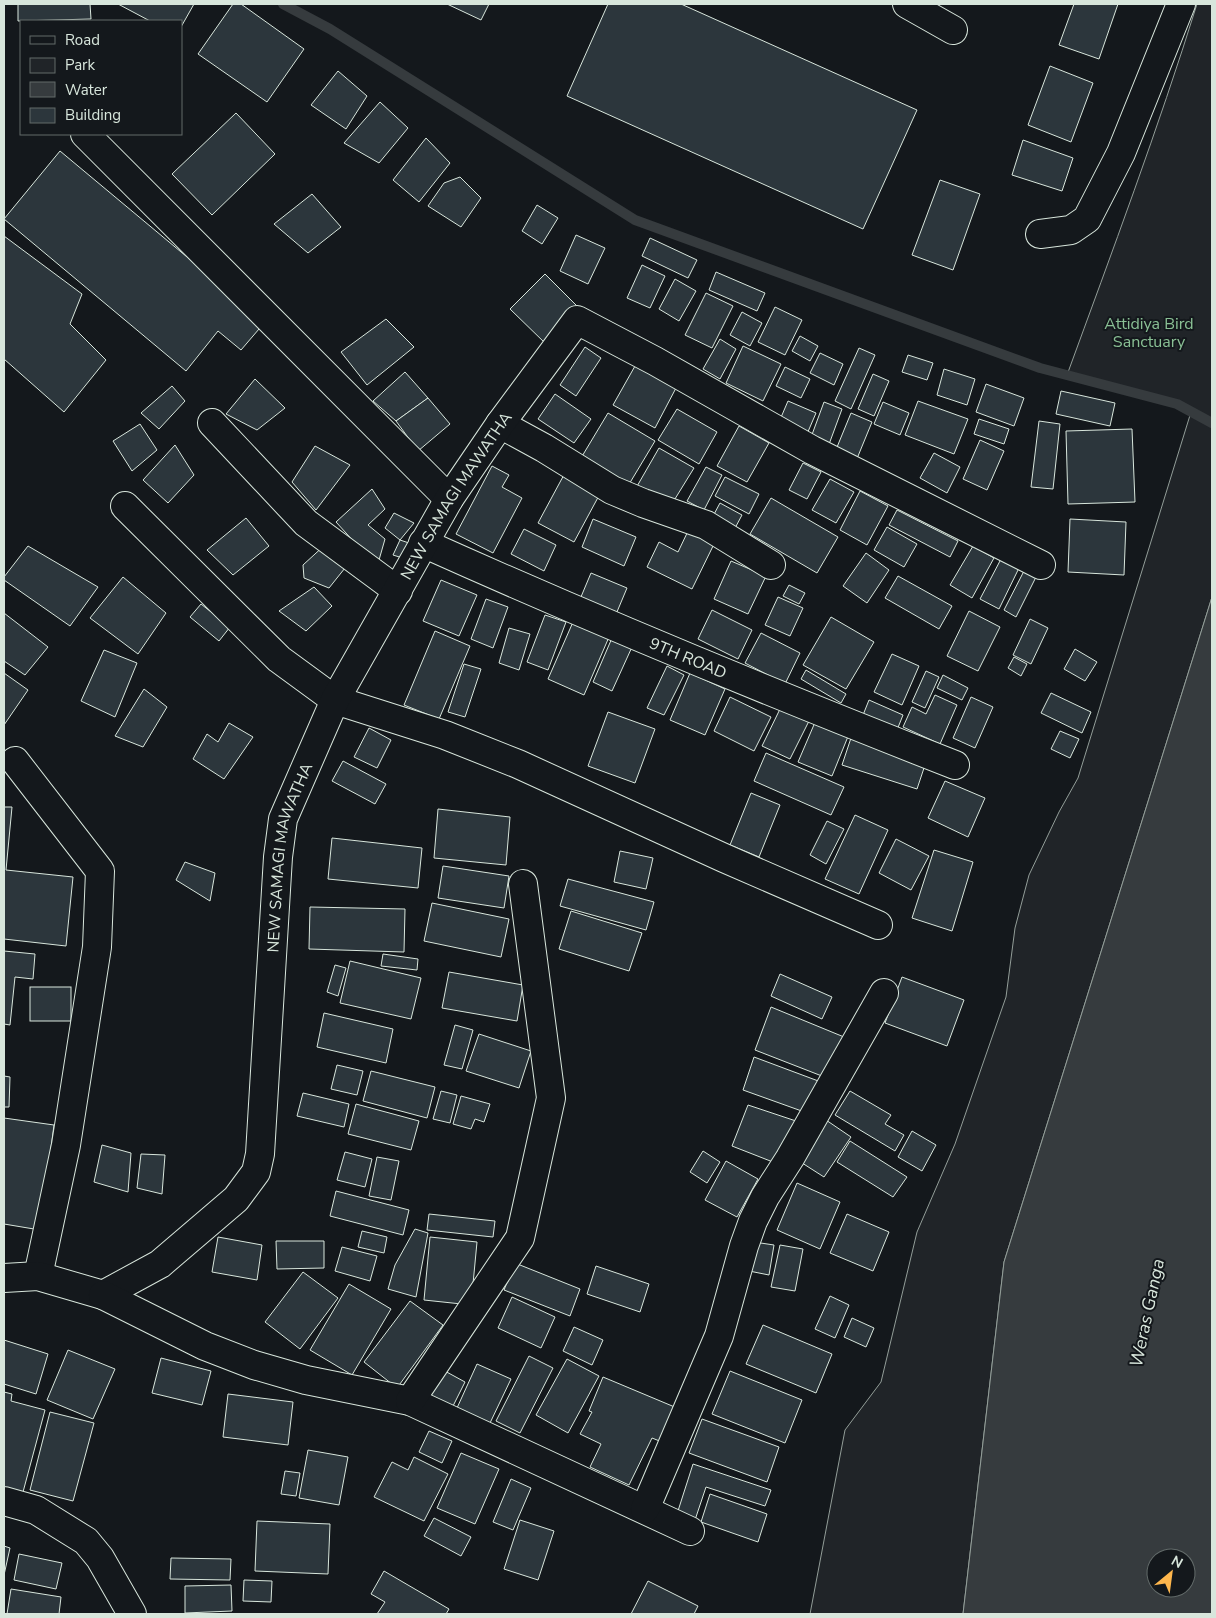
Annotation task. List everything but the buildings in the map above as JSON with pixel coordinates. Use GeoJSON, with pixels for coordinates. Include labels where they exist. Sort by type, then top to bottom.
{"type":"FeatureCollection","features":[{"type":"Feature","properties":{"kind":"street"},"geometry":{"type":"LineString","coordinates":[[907,4],[953,30]]}},
{"type":"Feature","properties":{"kind":"street"},"geometry":{"type":"LineString","coordinates":[[1040,234],[1071,230],[1087,219],[1121,152],[1181,4]]}},
{"type":"Feature","properties":{"kind":"street"},"geometry":{"type":"LineString","coordinates":[[86,135],[449,499]]}},
{"type":"Feature","properties":{"kind":"street","name":"NEW SAMAGI MAWATHA"},"geometry":{"type":"LineString","coordinates":[[103,1295],[160,1264],[236,1199],[256,1172],[260,1154],[282,819],[335,700],[449,499],[500,424],[577,320],[655,361],[812,450],[1041,565]]}},
{"type":"Feature","properties":{"kind":"street"},"geometry":{"type":"LineString","coordinates":[[212,422],[306,523],[398,590]]}},
{"type":"Feature","properties":{"kind":"street"},"geometry":{"type":"LineString","coordinates":[[500,424],[544,448],[612,490],[706,525],[772,566]]}},
{"type":"Feature","properties":{"kind":"street"},"geometry":{"type":"LineString","coordinates":[[125,506],[279,659],[335,700],[445,735],[518,764],[715,854],[878,925]]}},
{"type":"Feature","properties":{"kind":"street","name":"9TH ROAD"},"geometry":{"type":"LineString","coordinates":[[424,543],[524,589],[753,685],[955,765]]}},
{"type":"Feature","properties":{"kind":"street"},"geometry":{"type":"LineString","coordinates":[[15,761],[100,872],[96,946],[66,1145],[38,1276]]}},
{"type":"Feature","properties":{"kind":"street"},"geometry":{"type":"LineString","coordinates":[[410,1401],[520,1238],[551,1098],[523,884]]}},
{"type":"Feature","properties":{"kind":"street"},"geometry":{"type":"LineString","coordinates":[[645,1509],[719,1336],[744,1246],[757,1213],[765,1196],[790,1158],[884,993]]}},
{"type":"Feature","properties":{"kind":"street"},"geometry":{"type":"LineString","coordinates":[[4,1278],[38,1276],[103,1295],[205,1346],[254,1366],[306,1380],[410,1401],[690,1531]]}},
{"type":"Feature","properties":{"kind":"street"},"geometry":{"type":"LineString","coordinates":[[4,1501],[36,1510],[86,1541],[100,1558],[132,1614]]}},
{"type":"Feature","properties":{"kind":"green space","name":"Attidiya Bird Sanctuary"},"geometry":{"type":"Polygon","coordinates":[[[1197,4],[1212,4],[1212,597],[1004,1262],[963,1614],[810,1614],[845,1430],[881,1382],[917,1232],[955,1144],[1006,997],[1015,928],[1029,875],[1059,812],[1078,778],[1191,412],[1177,404],[1067,375],[1151,144],[1197,4]]]}},
{"type":"Feature","properties":{"kind":"water","name":"Weras Ganga"},"geometry":{"type":"Polygon","coordinates":[[[1212,597],[1212,1614],[963,1614],[1004,1262],[1212,597]]]}},
{"type":"Feature","properties":{"kind":"waterway"},"geometry":{"type":"LineString","coordinates":[[283,4],[330,29],[635,220],[1040,368],[1177,404],[1212,423]]}}]}
